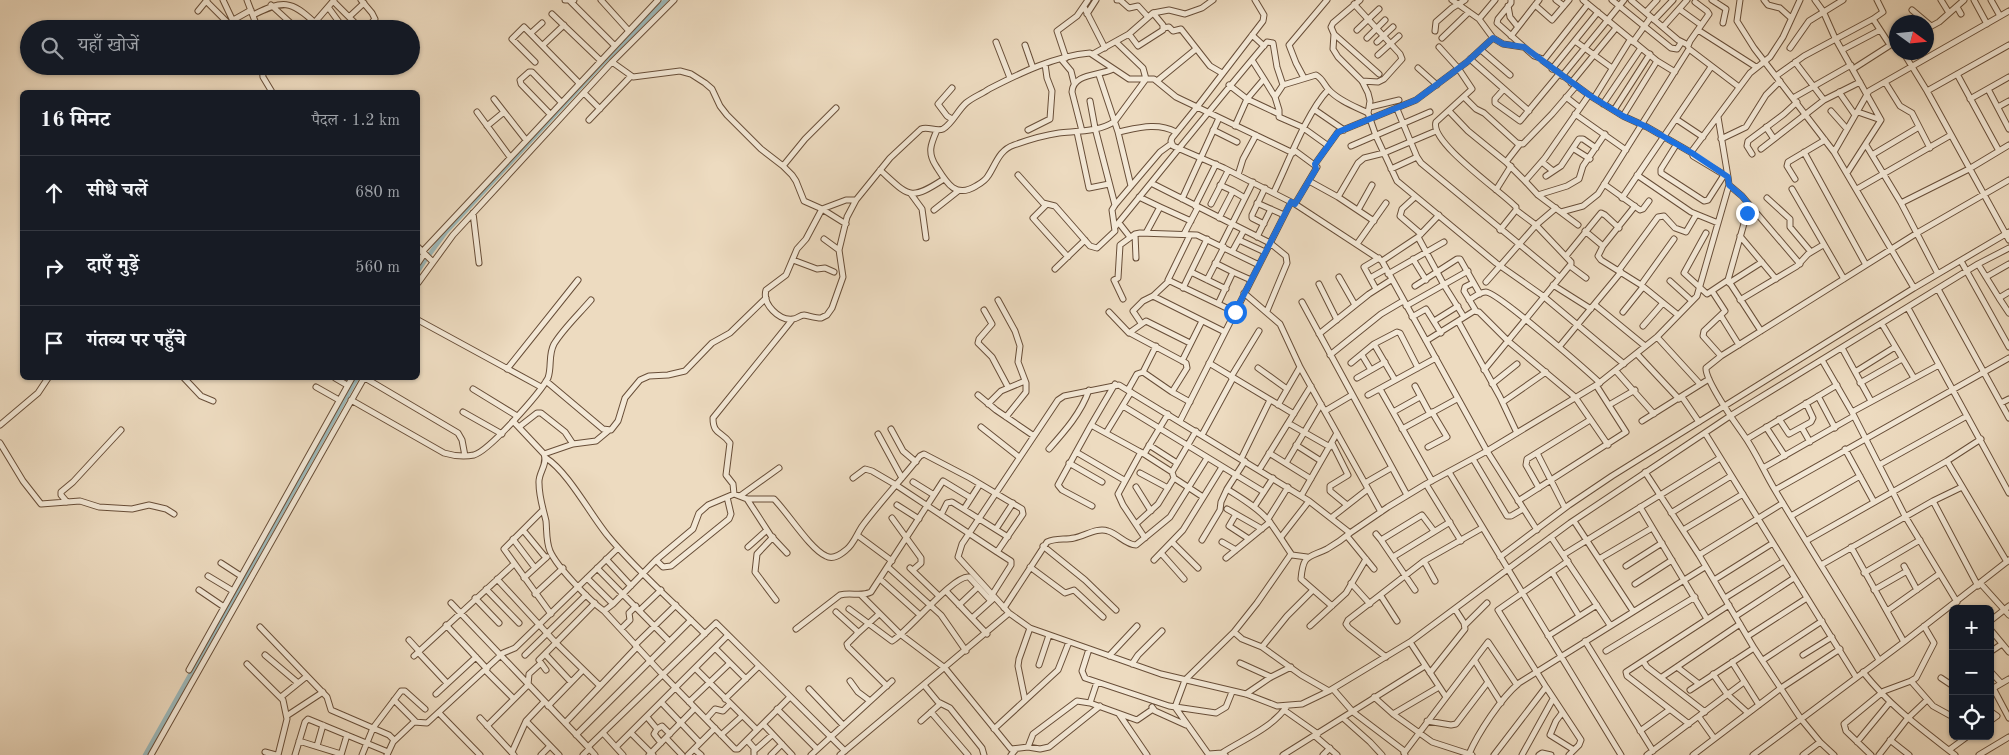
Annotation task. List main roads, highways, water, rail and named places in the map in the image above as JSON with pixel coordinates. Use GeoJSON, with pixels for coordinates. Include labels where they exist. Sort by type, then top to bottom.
{"type":"FeatureCollection","features":[{"type":"Feature","properties":{"kind":"waterway"},"geometry":{"type":"LineString","coordinates":[[429,255],[446,232],[598,68],[666,0]]}},
{"type":"Feature","properties":{"kind":"waterway"},"geometry":{"type":"LineString","coordinates":[[420,268],[426,259]]}},
{"type":"Feature","properties":{"kind":"waterway"},"geometry":{"type":"LineString","coordinates":[[145,755],[356,380]]}}]}
